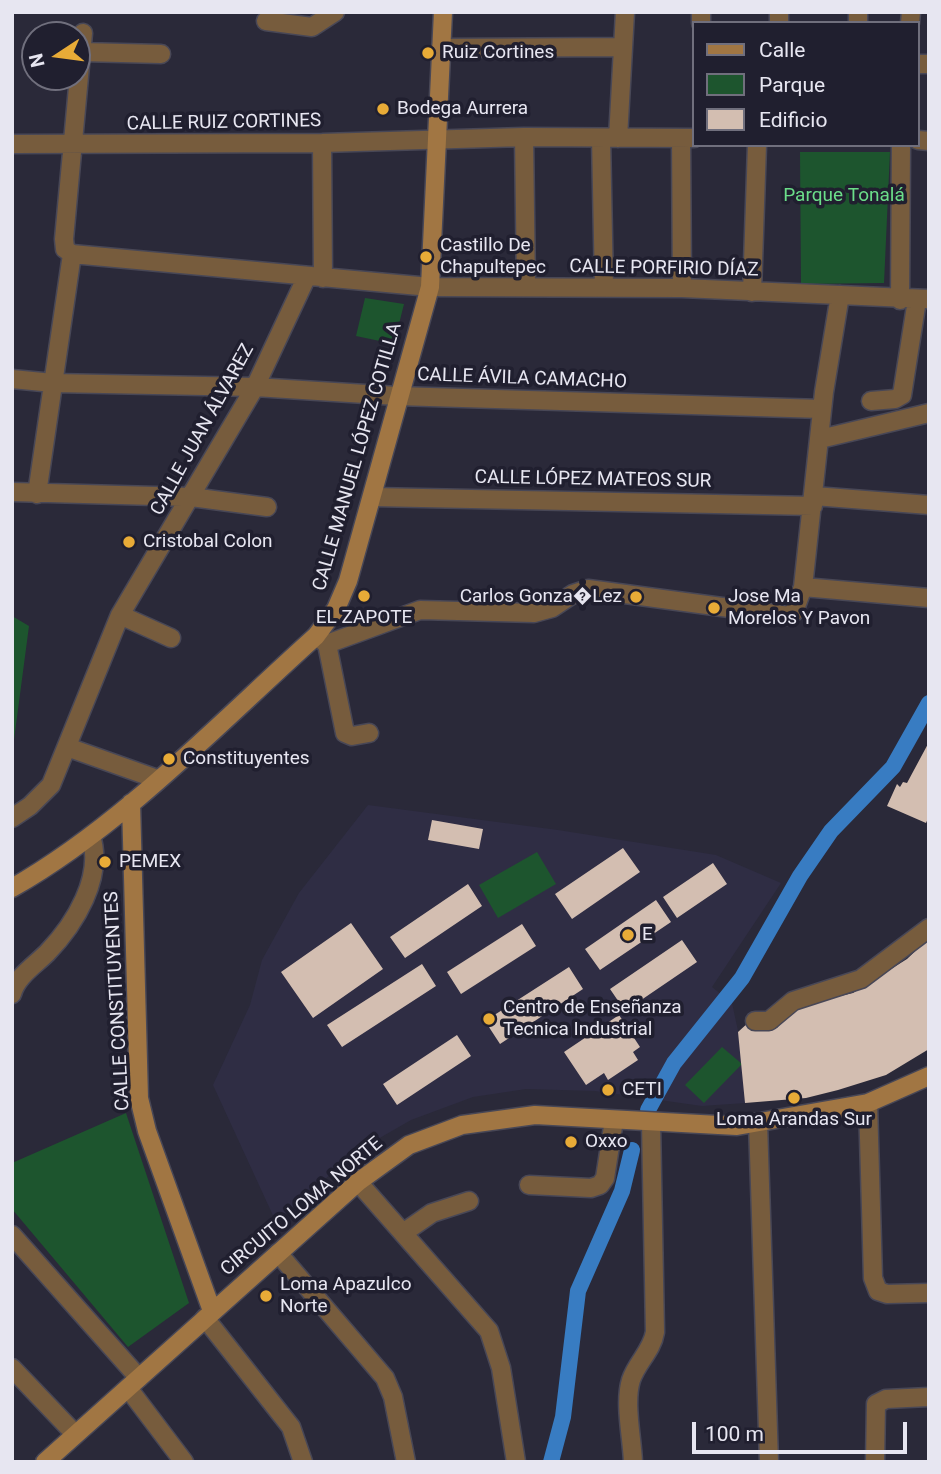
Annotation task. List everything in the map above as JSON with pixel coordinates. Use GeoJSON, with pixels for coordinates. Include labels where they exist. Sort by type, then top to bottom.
{"type":"FeatureCollection","features":[{"type":"Feature","properties":{"kind":"street"},"geometry":{"type":"LineString","coordinates":[[266,21],[312,27],[335,12]]}},
{"type":"Feature","properties":{"kind":"street","name":"CALLE MANUEL LÓPEZ COTILLA"},"geometry":{"type":"LineString","coordinates":[[12,888],[54,864],[91,836],[321,640],[344,590],[373,497],[397,396],[430,287],[443,12]]}},
{"type":"Feature","properties":{"kind":"street"},"geometry":{"type":"LineString","coordinates":[[604,287],[610,138],[623,47],[625,12]]}},
{"type":"Feature","properties":{"kind":"street"},"geometry":{"type":"LineString","coordinates":[[442,48],[623,47]]}},
{"type":"Feature","properties":{"kind":"street"},"geometry":{"type":"LineString","coordinates":[[91,52],[161,54]]}},
{"type":"Feature","properties":{"kind":"street"},"geometry":{"type":"LineString","coordinates":[[37,494],[54,383],[69,252],[79,91]]}},
{"type":"Feature","properties":{"kind":"street"},"geometry":{"type":"LineString","coordinates":[[524,137],[526,288]]}},
{"type":"Feature","properties":{"kind":"street","name":"CALLE RUIZ CORTINES"},"geometry":{"type":"LineString","coordinates":[[12,144],[75,146],[437,141],[524,137],[687,138]]}},
{"type":"Feature","properties":{"kind":"street"},"geometry":{"type":"LineString","coordinates":[[682,288],[687,138]]}},
{"type":"Feature","properties":{"kind":"street","name":"CALLE JUAN ÁLVAREZ"},"geometry":{"type":"LineString","coordinates":[[12,818],[30,807],[51,785],[120,615],[255,387],[315,277],[322,143]]}},
{"type":"Feature","properties":{"kind":"street"},"geometry":{"type":"LineString","coordinates":[[752,292],[757,147]]}},
{"type":"Feature","properties":{"kind":"street"},"geometry":{"type":"LineString","coordinates":[[871,401],[895,399],[902,395],[915,300],[901,147]]}},
{"type":"Feature","properties":{"kind":"street","name":"CALLE PORFIRIO DÍAZ"},"geometry":{"type":"LineString","coordinates":[[69,252],[430,287],[682,288],[915,300]]}},
{"type":"Feature","properties":{"kind":"street"},"geometry":{"type":"LineString","coordinates":[[369,733],[352,736],[345,733],[321,640],[420,610],[534,613],[552,608],[573,594],[588,589],[789,616],[794,612],[803,587],[822,408],[840,295]]}},
{"type":"Feature","properties":{"kind":"street","name":"CALLE ÁVILA CAMACHO"},"geometry":{"type":"LineString","coordinates":[[12,379],[54,383],[255,387],[397,396],[822,408]]}},
{"type":"Feature","properties":{"kind":"street"},"geometry":{"type":"LineString","coordinates":[[820,439],[929,413]]}},
{"type":"Feature","properties":{"kind":"street"},"geometry":{"type":"LineString","coordinates":[[12,492],[191,497],[267,507]]}},
{"type":"Feature","properties":{"kind":"street","name":"CALLE LÓPEZ MATEOS SUR"},"geometry":{"type":"LineString","coordinates":[[373,497],[814,501],[929,505]]}},
{"type":"Feature","properties":{"kind":"street"},"geometry":{"type":"LineString","coordinates":[[803,587],[929,598]]}},
{"type":"Feature","properties":{"kind":"street"},"geometry":{"type":"LineString","coordinates":[[120,615],[171,638]]}},
{"type":"Feature","properties":{"kind":"street"},"geometry":{"type":"LineString","coordinates":[[66,747],[157,779]]}},
{"type":"Feature","properties":{"kind":"street","name":"CALLE CONSTITUYENTES"},"geometry":{"type":"LineString","coordinates":[[131,803],[139,1098],[147,1131],[209,1315]]}},
{"type":"Feature","properties":{"kind":"street"},"geometry":{"type":"LineString","coordinates":[[12,994],[22,976],[53,946],[74,918],[90,886],[95,865],[91,836]]}},
{"type":"Feature","properties":{"kind":"street"},"geometry":{"type":"LineString","coordinates":[[755,1021],[769,1021],[793,1001],[861,979],[929,928]]}},
{"type":"Feature","properties":{"kind":"street","name":"CIRCUITO LOMA NORTE"},"geometry":{"type":"LineString","coordinates":[[45,1462],[358,1182],[409,1145],[462,1125],[535,1115],[737,1126],[867,1103],[929,1076]]}},
{"type":"Feature","properties":{"kind":"street"},"geometry":{"type":"LineString","coordinates":[[867,1103],[873,1278],[878,1291],[887,1294],[929,1293]]}},
{"type":"Feature","properties":{"kind":"street"},"geometry":{"type":"LineString","coordinates":[[529,1185],[591,1188],[600,1185],[606,1178],[614,1120]]}},
{"type":"Feature","properties":{"kind":"street"},"geometry":{"type":"LineString","coordinates":[[633,1462],[629,1390],[635,1372],[653,1342],[655,1332],[651,1123]]}},
{"type":"Feature","properties":{"kind":"street"},"geometry":{"type":"LineString","coordinates":[[758,1123],[769,1462]]}},
{"type":"Feature","properties":{"kind":"street"},"geometry":{"type":"LineString","coordinates":[[358,1182],[489,1331],[501,1368],[516,1462]]}},
{"type":"Feature","properties":{"kind":"street"},"geometry":{"type":"LineString","coordinates":[[403,1233],[432,1213],[469,1201]]}},
{"type":"Feature","properties":{"kind":"street"},"geometry":{"type":"LineString","coordinates":[[12,1236],[133,1383],[184,1462]]}},
{"type":"Feature","properties":{"kind":"street"},"geometry":{"type":"LineString","coordinates":[[278,1253],[385,1378],[393,1397],[406,1462]]}},
{"type":"Feature","properties":{"kind":"street"},"geometry":{"type":"LineString","coordinates":[[209,1315],[290,1427],[303,1462]]}},
{"type":"Feature","properties":{"kind":"street"},"geometry":{"type":"LineString","coordinates":[[12,1368],[75,1434]]}},
{"type":"Feature","properties":{"kind":"street"},"geometry":{"type":"LineString","coordinates":[[875,1462],[876,1404],[886,1399],[929,1397]]}},
{"type":"Feature","properties":{"kind":"shaded area","name":"Centro de Enseñanza Tecnica Industrial"},"geometry":{"type":"Polygon","coordinates":[[[368,805],[558,830],[716,855],[781,883],[712,987],[732,1003],[743,1054],[745,1103],[702,1106],[595,1091],[526,1089],[473,1097],[411,1120],[357,1151],[276,1222],[213,1085],[250,1005],[262,960],[299,893],[368,805]]]}},
{"type":"Feature","properties":{"kind":"green space","name":"Parque Tonalá"},"geometry":{"type":"Polygon","coordinates":[[[800,152],[890,152],[884,283],[801,284],[800,152]]]}},
{"type":"Feature","properties":{"kind":"green space"},"geometry":{"type":"Polygon","coordinates":[[[365,298],[404,304],[394,344],[356,336],[365,298]]]}},
{"type":"Feature","properties":{"kind":"green space"},"geometry":{"type":"Polygon","coordinates":[[[12,616],[29,626],[12,755],[12,616]]]}},
{"type":"Feature","properties":{"kind":"green space"},"geometry":{"type":"Polygon","coordinates":[[[537,852],[556,884],[498,918],[479,885],[537,852]]]}},
{"type":"Feature","properties":{"kind":"green space"},"geometry":{"type":"Polygon","coordinates":[[[722,1047],[742,1064],[704,1103],[685,1085],[722,1047]]]}},
{"type":"Feature","properties":{"kind":"green space"},"geometry":{"type":"Polygon","coordinates":[[[126,1113],[189,1303],[128,1347],[12,1209],[12,1163],[126,1113]]]}},
{"type":"Feature","properties":{"kind":"building"},"geometry":{"type":"Polygon","coordinates":[[[929,742],[929,816],[926,823],[887,806],[897,784],[900,787],[903,782],[907,783],[929,742]]]}},
{"type":"Feature","properties":{"kind":"building"},"geometry":{"type":"Polygon","coordinates":[[[432,820],[483,829],[479,849],[428,840],[432,820]]]}},
{"type":"Feature","properties":{"kind":"building"},"geometry":{"type":"Polygon","coordinates":[[[623,848],[640,872],[572,919],[555,894],[623,848]]]}},
{"type":"Feature","properties":{"kind":"building"},"geometry":{"type":"Polygon","coordinates":[[[713,863],[727,884],[677,918],[663,897],[713,863]]]}},
{"type":"Feature","properties":{"kind":"building"},"geometry":{"type":"Polygon","coordinates":[[[468,884],[482,906],[405,958],[390,937],[468,884]]]}},
{"type":"Feature","properties":{"kind":"building","name":"E"},"geometry":{"type":"Polygon","coordinates":[[[656,900],[671,922],[600,970],[585,949],[656,900]]]}},
{"type":"Feature","properties":{"kind":"building"},"geometry":{"type":"Polygon","coordinates":[[[351,923],[383,969],[313,1018],[281,972],[351,923]]]}},
{"type":"Feature","properties":{"kind":"building"},"geometry":{"type":"Polygon","coordinates":[[[522,924],[536,946],[461,994],[447,972],[522,924]]]}},
{"type":"Feature","properties":{"kind":"building"},"geometry":{"type":"Polygon","coordinates":[[[929,938],[929,1049],[886,1075],[838,1090],[806,1098],[745,1103],[738,1032],[749,1022],[763,1030],[777,1028],[791,1011],[803,1005],[853,993],[907,959],[929,938]]]}},
{"type":"Feature","properties":{"kind":"building"},"geometry":{"type":"Polygon","coordinates":[[[682,940],[697,962],[625,1011],[610,989],[682,940]]]}},
{"type":"Feature","properties":{"kind":"building"},"geometry":{"type":"Polygon","coordinates":[[[422,964],[436,986],[342,1047],[327,1025],[422,964]]]}},
{"type":"Feature","properties":{"kind":"building"},"geometry":{"type":"Polygon","coordinates":[[[569,967],[583,989],[500,1044],[485,1021],[569,967]]]}},
{"type":"Feature","properties":{"kind":"building"},"geometry":{"type":"Polygon","coordinates":[[[619,1015],[640,1047],[633,1052],[638,1060],[608,1080],[604,1073],[586,1085],[564,1052],[619,1015]]]}},
{"type":"Feature","properties":{"kind":"building"},"geometry":{"type":"Polygon","coordinates":[[[457,1035],[471,1056],[397,1105],[383,1084],[457,1035]]]}},
{"type":"Feature","properties":{"kind":"waterway"},"geometry":{"type":"LineString","coordinates":[[648,1110],[674,1063],[742,978],[800,876],[831,831],[893,767],[929,703]]}},
{"type":"Feature","properties":{"kind":"waterway"},"geometry":{"type":"LineString","coordinates":[[551,1462],[563,1417],[578,1291],[622,1191],[632,1150]]}},
{"type":"Feature","properties":{"kind":"place","name":"Ruiz Cortines"},"geometry":{"type":"Point","coordinates":[428,53]}},
{"type":"Feature","properties":{"kind":"place","name":"Bodega Aurrera"},"geometry":{"type":"Point","coordinates":[383,109]}},
{"type":"Feature","properties":{"kind":"place","name":"Castillo De Chapultepec"},"geometry":{"type":"Point","coordinates":[426,257]}},
{"type":"Feature","properties":{"kind":"place","name":"Cristobal Colon"},"geometry":{"type":"Point","coordinates":[129,542]}},
{"type":"Feature","properties":{"kind":"place","name":"EL ZAPOTE"},"geometry":{"type":"Point","coordinates":[364,596]}},
{"type":"Feature","properties":{"kind":"place","name":"Carlos Gonza�Lez"},"geometry":{"type":"Point","coordinates":[636,597]}},
{"type":"Feature","properties":{"kind":"place","name":"Jose Ma Morelos Y Pavon"},"geometry":{"type":"Point","coordinates":[714,608]}},
{"type":"Feature","properties":{"kind":"place","name":"Constituyentes"},"geometry":{"type":"Point","coordinates":[169,759]}},
{"type":"Feature","properties":{"kind":"place","name":"PEMEX"},"geometry":{"type":"Point","coordinates":[105,862]}},
{"type":"Feature","properties":{"kind":"place","name":"E"},"geometry":{"type":"Point","coordinates":[628,935]}},
{"type":"Feature","properties":{"kind":"place","name":"Centro de Enseñanza Tecnica Industrial"},"geometry":{"type":"Point","coordinates":[489,1019]}},
{"type":"Feature","properties":{"kind":"place","name":"CETI"},"geometry":{"type":"Point","coordinates":[608,1090]}},
{"type":"Feature","properties":{"kind":"place","name":"Loma Arandas Sur"},"geometry":{"type":"Point","coordinates":[794,1098]}},
{"type":"Feature","properties":{"kind":"place","name":"Oxxo"},"geometry":{"type":"Point","coordinates":[571,1142]}},
{"type":"Feature","properties":{"kind":"place","name":"Loma Apazulco Norte"},"geometry":{"type":"Point","coordinates":[266,1296]}}]}
